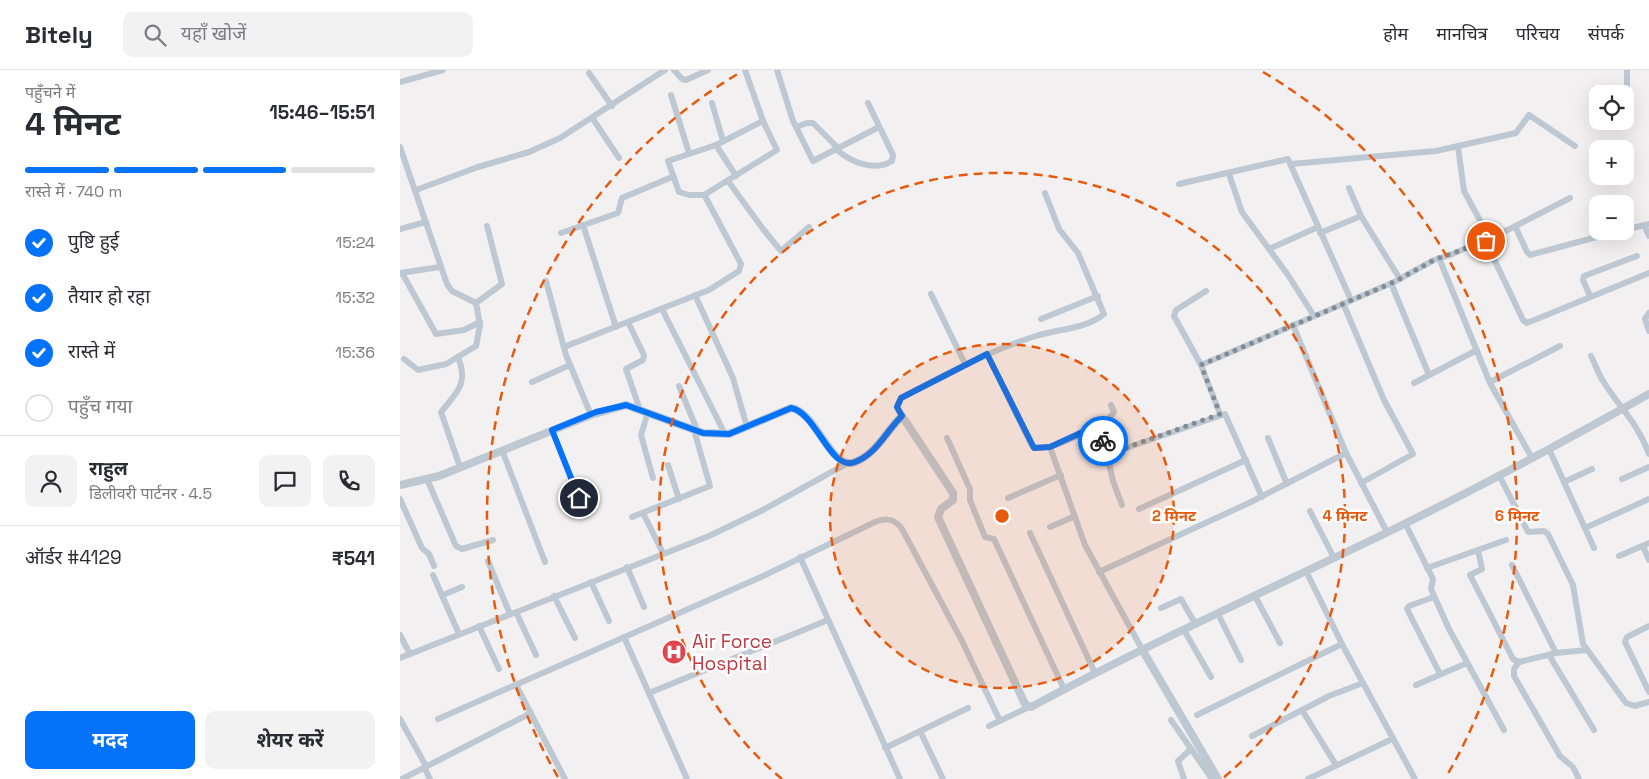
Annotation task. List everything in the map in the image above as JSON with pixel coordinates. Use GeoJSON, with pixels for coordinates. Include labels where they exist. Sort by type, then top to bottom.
{"type":"FeatureCollection","features":[{"type":"Feature","properties":{"kind":"street"},"geometry":{"type":"LineString","coordinates":[[400,82],[443,70]]}},
{"type":"Feature","properties":{"kind":"street"},"geometry":{"type":"LineString","coordinates":[[416,190],[541,148],[593,119],[665,70]]}},
{"type":"Feature","properties":{"kind":"street"},"geometry":{"type":"LineString","coordinates":[[674,70],[682,79],[686,80],[708,70]]}},
{"type":"Feature","properties":{"kind":"street"},"geometry":{"type":"LineString","coordinates":[[745,70],[762,121],[777,150],[704,196],[684,194],[676,188],[668,161],[720,143],[762,121]]}},
{"type":"Feature","properties":{"kind":"street"},"geometry":{"type":"LineString","coordinates":[[777,70],[796,127],[814,161],[879,127]]}},
{"type":"Feature","properties":{"kind":"street"},"geometry":{"type":"LineString","coordinates":[[1627,70],[1627,85]]}},
{"type":"Feature","properties":{"kind":"street"},"geometry":{"type":"LineString","coordinates":[[589,73],[612,106]]}},
{"type":"Feature","properties":{"kind":"street"},"geometry":{"type":"LineString","coordinates":[[671,96],[689,153]]}},
{"type":"Feature","properties":{"kind":"street"},"geometry":{"type":"LineString","coordinates":[[712,103],[720,143],[736,176]]}},
{"type":"Feature","properties":{"kind":"street"},"geometry":{"type":"LineString","coordinates":[[796,127],[807,123],[814,123],[838,150],[853,162],[877,166],[887,164],[892,161],[893,155],[868,103]]}},
{"type":"Feature","properties":{"kind":"street"},"geometry":{"type":"LineString","coordinates":[[1291,164],[1409,155],[1458,147],[1516,133],[1529,115],[1575,146]]}},
{"type":"Feature","properties":{"kind":"street"},"geometry":{"type":"LineString","coordinates":[[593,119],[619,158]]}},
{"type":"Feature","properties":{"kind":"street"},"geometry":{"type":"LineString","coordinates":[[400,147],[416,190],[440,267],[449,288],[476,303],[480,322],[476,346],[458,357],[439,366],[421,370],[414,368],[404,359]]}},
{"type":"Feature","properties":{"kind":"street"},"geometry":{"type":"LineString","coordinates":[[1458,147],[1464,191],[1524,322],[1531,322],[1649,273]]}},
{"type":"Feature","properties":{"kind":"street"},"geometry":{"type":"LineString","coordinates":[[1179,184],[1229,174],[1286,159],[1291,164],[1351,300]]}},
{"type":"Feature","properties":{"kind":"street"},"geometry":{"type":"LineString","coordinates":[[1229,174],[1240,208],[1288,275],[1314,316]]}},
{"type":"Feature","properties":{"kind":"street"},"geometry":{"type":"LineString","coordinates":[[561,233],[618,213],[622,198],[672,178]]}},
{"type":"Feature","properties":{"kind":"street"},"geometry":{"type":"LineString","coordinates":[[728,181],[763,229],[782,251],[809,227]]}},
{"type":"Feature","properties":{"kind":"street"},"geometry":{"type":"LineString","coordinates":[[1348,188],[1360,216],[1400,279]]}},
{"type":"Feature","properties":{"kind":"street"},"geometry":{"type":"LineString","coordinates":[[1027,708],[938,517],[941,509],[952,500],[953,493],[897,407],[901,398],[987,354],[1036,336],[1088,323],[1102,316],[1104,311],[1098,296],[1078,253],[1059,229],[1045,193]]}},
{"type":"Feature","properties":{"kind":"street"},"geometry":{"type":"LineString","coordinates":[[564,347],[715,287],[741,267],[704,196]]}},
{"type":"Feature","properties":{"kind":"street"},"geometry":{"type":"LineString","coordinates":[[1201,365],[1400,279],[1440,258],[1488,240],[1570,198]]}},
{"type":"Feature","properties":{"kind":"street"},"geometry":{"type":"LineString","coordinates":[[1268,249],[1360,216]]}},
{"type":"Feature","properties":{"kind":"street"},"geometry":{"type":"LineString","coordinates":[[400,229],[426,222]]}},
{"type":"Feature","properties":{"kind":"street"},"geometry":{"type":"LineString","coordinates":[[1634,228],[1647,224],[1649,236]]}},
{"type":"Feature","properties":{"kind":"street"},"geometry":{"type":"LineString","coordinates":[[583,225],[616,327]]}},
{"type":"Feature","properties":{"kind":"street"},"geometry":{"type":"LineString","coordinates":[[476,303],[502,284],[488,226]]}},
{"type":"Feature","properties":{"kind":"street"},"geometry":{"type":"LineString","coordinates":[[1515,226],[1526,252],[1530,255],[1589,239]]}},
{"type":"Feature","properties":{"kind":"street"},"geometry":{"type":"LineString","coordinates":[[1590,296],[1583,280],[1584,276],[1637,256]]}},
{"type":"Feature","properties":{"kind":"street"},"geometry":{"type":"LineString","coordinates":[[1440,258],[1490,382],[1532,458]]}},
{"type":"Feature","properties":{"kind":"street"},"geometry":{"type":"LineString","coordinates":[[440,267],[401,273],[436,334],[464,330],[480,322]]}},
{"type":"Feature","properties":{"kind":"street"},"geometry":{"type":"LineString","coordinates":[[546,281],[570,365],[591,415]]}},
{"type":"Feature","properties":{"kind":"street"},"geometry":{"type":"LineString","coordinates":[[1391,283],[1430,375]]}},
{"type":"Feature","properties":{"kind":"street"},"geometry":{"type":"LineString","coordinates":[[1206,291],[1174,313],[1201,365],[1220,414]]}},
{"type":"Feature","properties":{"kind":"street"},"geometry":{"type":"LineString","coordinates":[[931,294],[953,335],[965,364]]}},
{"type":"Feature","properties":{"kind":"street"},"geometry":{"type":"LineString","coordinates":[[695,295],[733,378],[747,427]]}},
{"type":"Feature","properties":{"kind":"street"},"geometry":{"type":"LineString","coordinates":[[1042,319],[1098,296]]}},
{"type":"Feature","properties":{"kind":"street"},"geometry":{"type":"LineString","coordinates":[[1343,303],[1384,400],[1413,454],[1361,483]]}},
{"type":"Feature","properties":{"kind":"street"},"geometry":{"type":"LineString","coordinates":[[662,309],[725,434]]}},
{"type":"Feature","properties":{"kind":"street"},"geometry":{"type":"LineString","coordinates":[[1649,313],[1645,316],[1645,320],[1649,330]]}},
{"type":"Feature","properties":{"kind":"street"},"geometry":{"type":"LineString","coordinates":[[628,322],[644,355],[642,360],[626,369],[644,411],[641,435],[654,478]]}},
{"type":"Feature","properties":{"kind":"street"},"geometry":{"type":"LineString","coordinates":[[1293,325],[1346,453],[1387,532]]}},
{"type":"Feature","properties":{"kind":"street"},"geometry":{"type":"LineString","coordinates":[[1490,382],[1560,346]]}},
{"type":"Feature","properties":{"kind":"street"},"geometry":{"type":"LineString","coordinates":[[1414,383],[1477,350]]}},
{"type":"Feature","properties":{"kind":"street"},"geometry":{"type":"LineString","coordinates":[[987,354],[1031,444],[1038,449],[1050,447],[1100,424],[1113,415],[1114,410],[1111,406]]}},
{"type":"Feature","properties":{"kind":"street"},"geometry":{"type":"LineString","coordinates":[[1591,356],[1604,382],[1624,408],[1644,440],[1649,454]]}},
{"type":"Feature","properties":{"kind":"street"},"geometry":{"type":"LineString","coordinates":[[458,357],[463,370],[463,384],[441,412],[460,467]]}},
{"type":"Feature","properties":{"kind":"street"},"geometry":{"type":"LineString","coordinates":[[532,382],[570,365]]}},
{"type":"Feature","properties":{"kind":"street"},"geometry":{"type":"LineString","coordinates":[[632,517],[710,486],[696,431],[679,386]]}},
{"type":"Feature","properties":{"kind":"street"},"geometry":{"type":"LineString","coordinates":[[989,726],[1405,523],[1649,395]]}},
{"type":"Feature","properties":{"kind":"street"},"geometry":{"type":"LineString","coordinates":[[400,485],[426,479],[460,467],[591,415],[626,405],[696,431],[725,434],[747,427],[791,408],[798,409],[810,420],[837,459],[846,464]]}},
{"type":"Feature","properties":{"kind":"street"},"geometry":{"type":"LineString","coordinates":[[1106,455],[1220,414],[1227,416],[1262,497]]}},
{"type":"Feature","properties":{"kind":"street"},"geometry":{"type":"LineString","coordinates":[[400,658],[709,536],[761,511],[846,464],[855,462],[881,443],[902,416]]}},
{"type":"Feature","properties":{"kind":"street"},"geometry":{"type":"LineString","coordinates":[[1100,424],[1106,455],[1122,505]]}},
{"type":"Feature","properties":{"kind":"street"},"geometry":{"type":"LineString","coordinates":[[552,430],[586,515]]}},
{"type":"Feature","properties":{"kind":"street"},"geometry":{"type":"LineString","coordinates":[[947,438],[970,489],[970,500],[985,537],[994,539],[1064,689]]}},
{"type":"Feature","properties":{"kind":"street"},"geometry":{"type":"LineString","coordinates":[[1268,438],[1287,484]]}},
{"type":"Feature","properties":{"kind":"street"},"geometry":{"type":"LineString","coordinates":[[1050,447],[1085,545],[1143,651],[1218,779]]}},
{"type":"Feature","properties":{"kind":"street"},"geometry":{"type":"LineString","coordinates":[[1549,449],[1594,548]]}},
{"type":"Feature","properties":{"kind":"street"},"geometry":{"type":"LineString","coordinates":[[502,450],[546,562]]}},
{"type":"Feature","properties":{"kind":"street"},"geometry":{"type":"LineString","coordinates":[[1099,572],[1262,497],[1346,453]]}},
{"type":"Feature","properties":{"kind":"street"},"geometry":{"type":"LineString","coordinates":[[1139,508],[1246,460]]}},
{"type":"Feature","properties":{"kind":"street"},"geometry":{"type":"LineString","coordinates":[[668,465],[679,499]]}},
{"type":"Feature","properties":{"kind":"street"},"geometry":{"type":"LineString","coordinates":[[1622,480],[1649,467]]}},
{"type":"Feature","properties":{"kind":"street"},"geometry":{"type":"LineString","coordinates":[[1564,482],[1592,469]]}},
{"type":"Feature","properties":{"kind":"street"},"geometry":{"type":"LineString","coordinates":[[1008,498],[1060,475]]}},
{"type":"Feature","properties":{"kind":"street"},"geometry":{"type":"LineString","coordinates":[[1499,475],[1528,532],[1532,534],[1544,531],[1548,534],[1573,585],[1581,633],[1587,650],[1626,703],[1635,706],[1649,702]]}},
{"type":"Feature","properties":{"kind":"street"},"geometry":{"type":"LineString","coordinates":[[426,479],[456,546],[462,549],[493,540]]}},
{"type":"Feature","properties":{"kind":"street"},"geometry":{"type":"LineString","coordinates":[[400,499],[422,548],[429,554],[434,566]]}},
{"type":"Feature","properties":{"kind":"street"},"geometry":{"type":"LineString","coordinates":[[1585,528],[1649,499]]}},
{"type":"Feature","properties":{"kind":"street"},"geometry":{"type":"LineString","coordinates":[[1310,510],[1334,558]]}},
{"type":"Feature","properties":{"kind":"street"},"geometry":{"type":"LineString","coordinates":[[643,513],[662,553]]}},
{"type":"Feature","properties":{"kind":"street"},"geometry":{"type":"LineString","coordinates":[[1050,527],[1075,516]]}},
{"type":"Feature","properties":{"kind":"street"},"geometry":{"type":"LineString","coordinates":[[438,719],[624,637],[882,519],[888,519],[898,524],[962,641],[1000,721]]}},
{"type":"Feature","properties":{"kind":"street"},"geometry":{"type":"LineString","coordinates":[[1405,523],[1433,579],[1431,589],[1434,597],[1467,663],[1504,730]]}},
{"type":"Feature","properties":{"kind":"street"},"geometry":{"type":"LineString","coordinates":[[1030,533],[1096,673]]}},
{"type":"Feature","properties":{"kind":"street"},"geometry":{"type":"LineString","coordinates":[[1427,568],[1506,540]]}},
{"type":"Feature","properties":{"kind":"street"},"geometry":{"type":"LineString","coordinates":[[1619,556],[1646,544],[1649,560]]}},
{"type":"Feature","properties":{"kind":"street"},"geometry":{"type":"LineString","coordinates":[[1478,550],[1482,569],[1470,575],[1509,652],[1513,659],[1519,662]]}},
{"type":"Feature","properties":{"kind":"street"},"geometry":{"type":"LineString","coordinates":[[800,557],[900,779]]}},
{"type":"Feature","properties":{"kind":"street"},"geometry":{"type":"LineString","coordinates":[[488,561],[536,655]]}},
{"type":"Feature","properties":{"kind":"street"},"geometry":{"type":"LineString","coordinates":[[1512,565],[1556,653]]}},
{"type":"Feature","properties":{"kind":"street"},"geometry":{"type":"LineString","coordinates":[[627,568],[644,607]]}},
{"type":"Feature","properties":{"kind":"street"},"geometry":{"type":"LineString","coordinates":[[1306,571],[1362,683],[1415,779]]}},
{"type":"Feature","properties":{"kind":"street"},"geometry":{"type":"LineString","coordinates":[[433,575],[459,634]]}},
{"type":"Feature","properties":{"kind":"street"},"geometry":{"type":"LineString","coordinates":[[591,582],[609,621]]}},
{"type":"Feature","properties":{"kind":"street"},"geometry":{"type":"LineString","coordinates":[[443,595],[462,587]]}},
{"type":"Feature","properties":{"kind":"street"},"geometry":{"type":"LineString","coordinates":[[554,596],[575,638]]}},
{"type":"Feature","properties":{"kind":"street"},"geometry":{"type":"LineString","coordinates":[[1255,596],[1280,644]]}},
{"type":"Feature","properties":{"kind":"street"},"geometry":{"type":"LineString","coordinates":[[1434,597],[1408,606],[1407,609],[1440,674]]}},
{"type":"Feature","properties":{"kind":"street"},"geometry":{"type":"LineString","coordinates":[[1160,608],[1180,599],[1196,625]]}},
{"type":"Feature","properties":{"kind":"street"},"geometry":{"type":"LineString","coordinates":[[1218,614],[1241,660]]}},
{"type":"Feature","properties":{"kind":"street"},"geometry":{"type":"LineString","coordinates":[[649,694],[828,620]]}},
{"type":"Feature","properties":{"kind":"street"},"geometry":{"type":"LineString","coordinates":[[479,626],[499,670]]}},
{"type":"Feature","properties":{"kind":"street"},"geometry":{"type":"LineString","coordinates":[[1649,626],[1627,636],[1625,642],[1649,692]]}},
{"type":"Feature","properties":{"kind":"street"},"geometry":{"type":"LineString","coordinates":[[1184,630],[1211,677]]}},
{"type":"Feature","properties":{"kind":"street"},"geometry":{"type":"LineString","coordinates":[[400,635],[410,654]]}},
{"type":"Feature","properties":{"kind":"street"},"geometry":{"type":"LineString","coordinates":[[624,637],[687,779]]}},
{"type":"Feature","properties":{"kind":"street"},"geometry":{"type":"LineString","coordinates":[[1197,715],[1342,644]]}},
{"type":"Feature","properties":{"kind":"street"},"geometry":{"type":"LineString","coordinates":[[1579,779],[1573,767],[1560,756],[1514,676],[1514,669],[1519,662],[1549,654],[1587,650]]}},
{"type":"Feature","properties":{"kind":"street"},"geometry":{"type":"LineString","coordinates":[[1549,654],[1594,730]]}},
{"type":"Feature","properties":{"kind":"street"},"geometry":{"type":"LineString","coordinates":[[1416,684],[1467,663]]}},
{"type":"Feature","properties":{"kind":"street"},"geometry":{"type":"LineString","coordinates":[[1252,736],[1334,694],[1362,683]]}},
{"type":"Feature","properties":{"kind":"street"},"geometry":{"type":"LineString","coordinates":[[516,685],[565,779]]}},
{"type":"Feature","properties":{"kind":"street"},"geometry":{"type":"LineString","coordinates":[[885,748],[968,708]]}},
{"type":"Feature","properties":{"kind":"street"},"geometry":{"type":"LineString","coordinates":[[1302,710],[1336,765]]}},
{"type":"Feature","properties":{"kind":"street"},"geometry":{"type":"LineString","coordinates":[[402,779],[531,713]]}},
{"type":"Feature","properties":{"kind":"street"},"geometry":{"type":"LineString","coordinates":[[400,719],[430,779]]}},
{"type":"Feature","properties":{"kind":"street"},"geometry":{"type":"LineString","coordinates":[[1171,720],[1212,779]]}},
{"type":"Feature","properties":{"kind":"street"},"geometry":{"type":"LineString","coordinates":[[920,731],[942,779]]}},
{"type":"Feature","properties":{"kind":"street"},"geometry":{"type":"LineString","coordinates":[[1308,779],[1392,739]]}},
{"type":"Feature","properties":{"kind":"street"},"geometry":{"type":"LineString","coordinates":[[1184,779],[1178,762],[1191,749]]}},
{"type":"Feature","properties":{"kind":"way so far"},"geometry":{"type":"LineString","coordinates":[[1103,441],[1106,455],[1220,414],[1201,365],[1394,282],[1434,260],[1450,256],[1486,241]]}},
{"type":"Feature","properties":{"kind":"place","name":"Air Force Hospital"},"geometry":{"type":"Point","coordinates":[674,652]}},
{"type":"Feature","properties":{"kind":"route"},"geometry":{"type":"LineString","coordinates":[[579,498],[552,430],[596,412],[626,405],[703,433],[729,434],[791,408],[798,409],[810,420],[837,459],[846,464],[855,462],[881,443],[902,416],[897,407],[898,401],[901,398],[987,354],[1034,448],[1050,447],[1082,434],[1100,424],[1103,441]]}}]}
